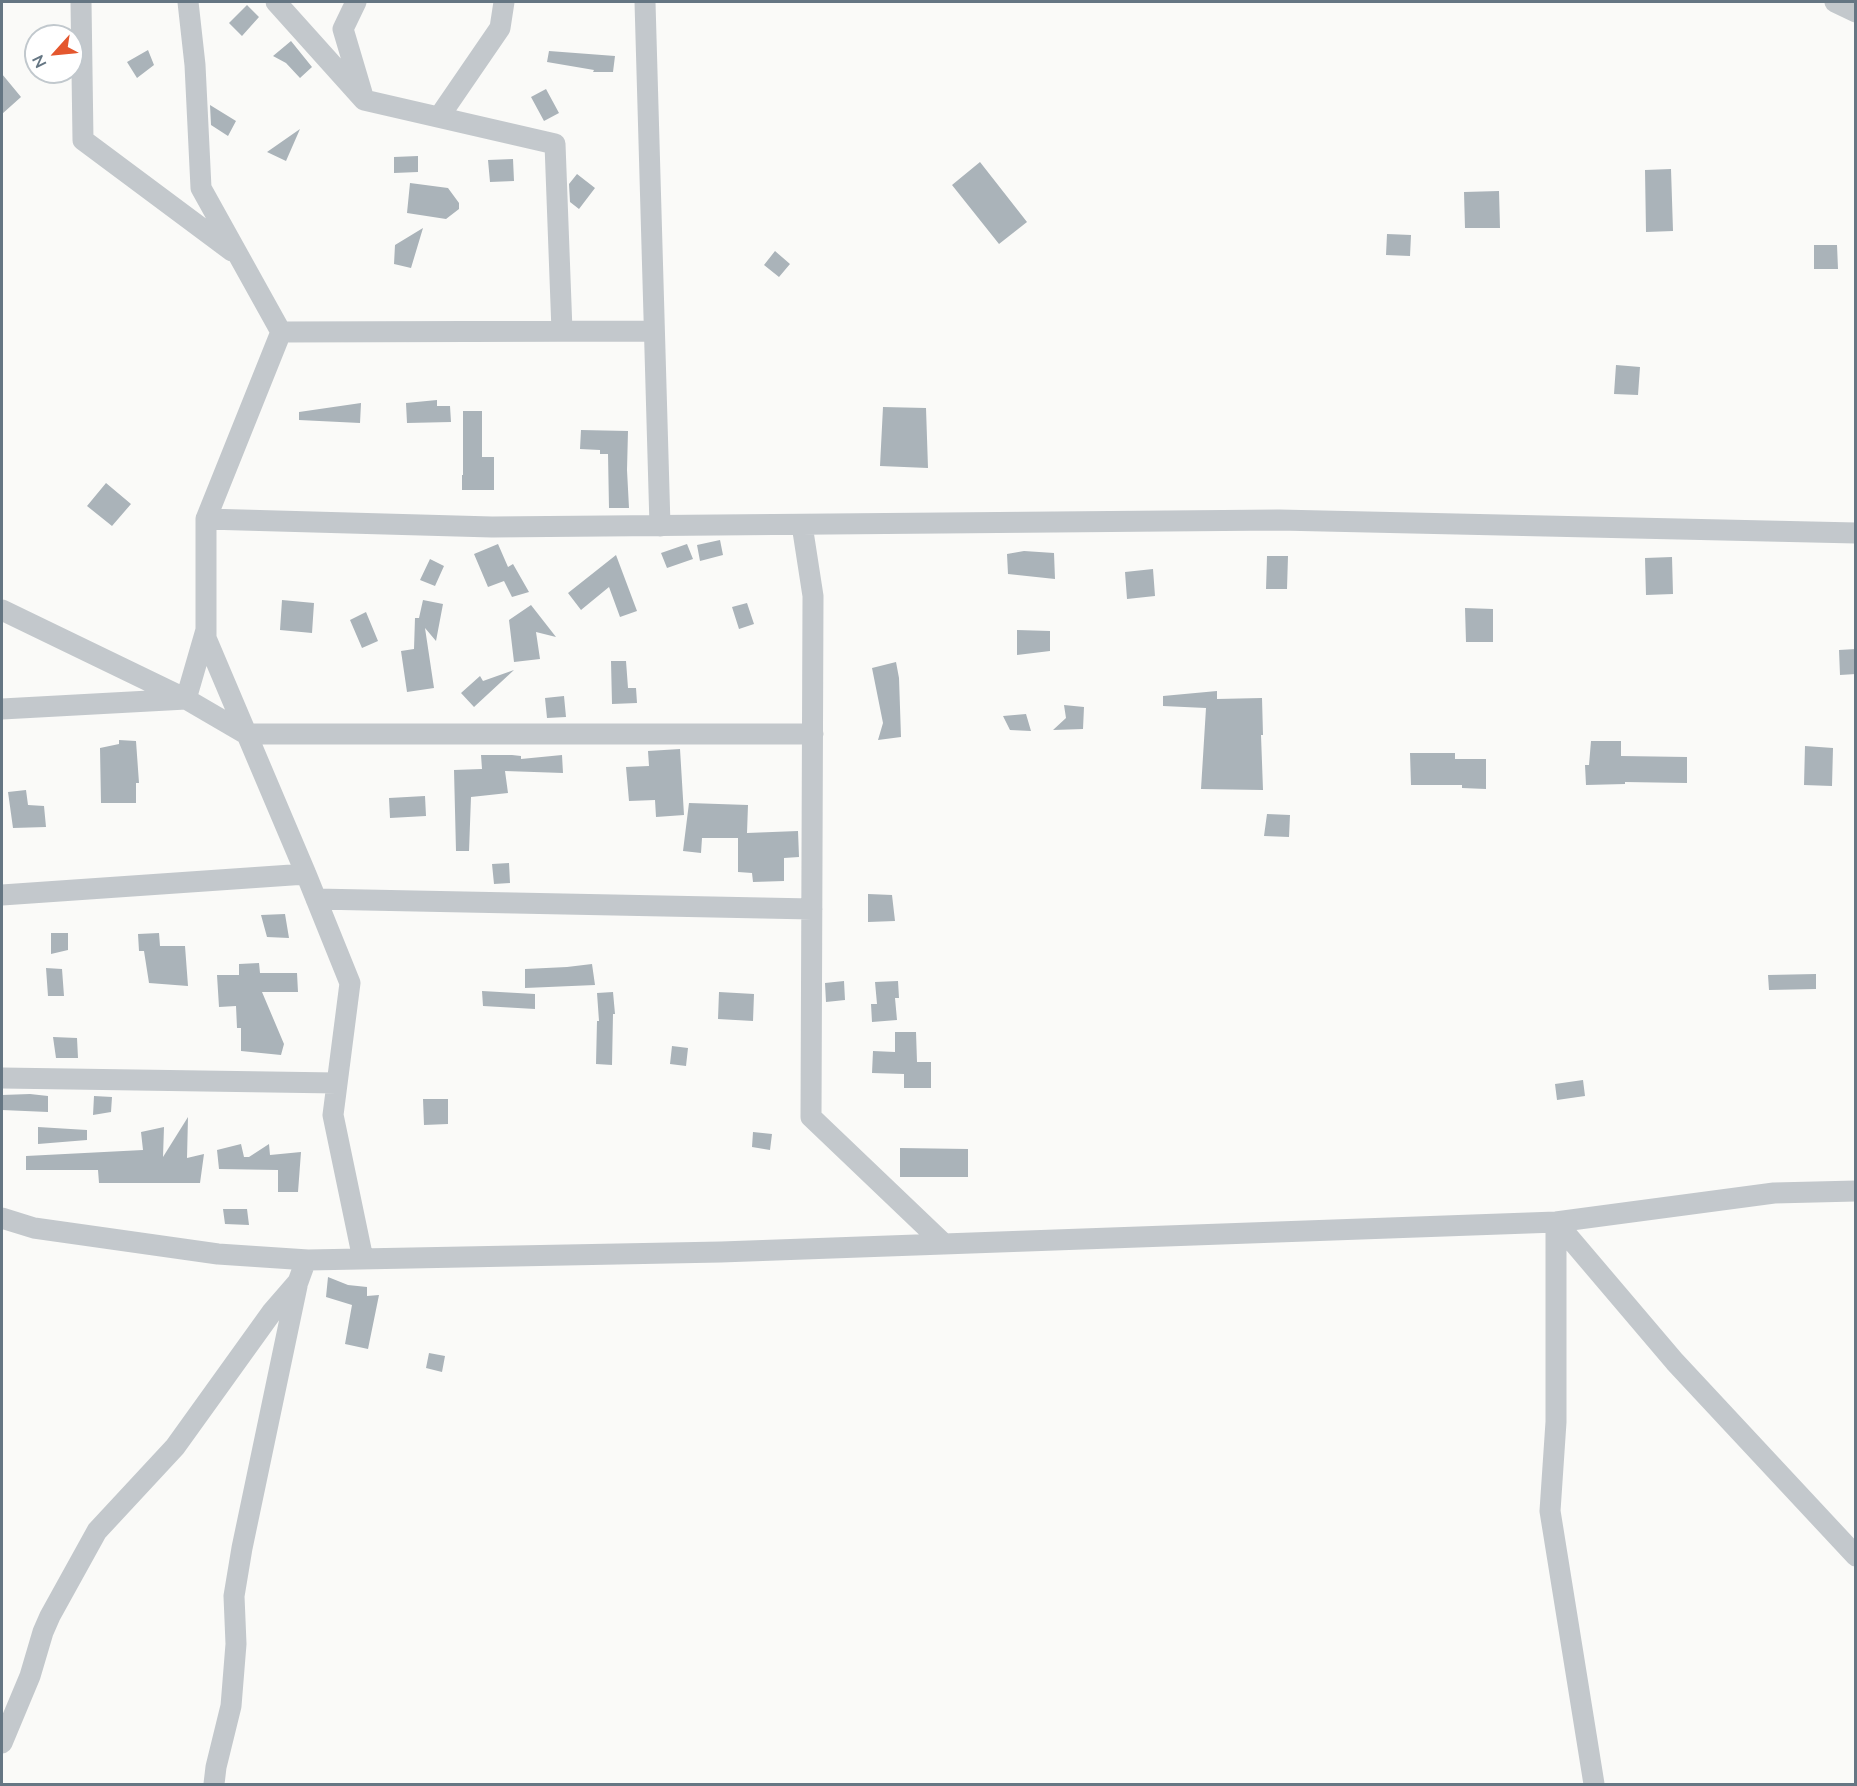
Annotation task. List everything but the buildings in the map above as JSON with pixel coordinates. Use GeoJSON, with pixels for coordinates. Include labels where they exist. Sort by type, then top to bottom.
{"type":"FeatureCollection","features":[{"type":"Feature","properties":{"kind":"street"},"geometry":{"type":"LineString","coordinates":[[81,2],[83,140],[239,256]]}},
{"type":"Feature","properties":{"kind":"street"},"geometry":{"type":"LineString","coordinates":[[188,2],[195,65],[201,188],[281,332]]}},
{"type":"Feature","properties":{"kind":"street"},"geometry":{"type":"LineString","coordinates":[[276,2],[364,100],[555,144],[562,331]]}},
{"type":"Feature","properties":{"kind":"street"},"geometry":{"type":"LineString","coordinates":[[356,2],[343,29],[364,100]]}},
{"type":"Feature","properties":{"kind":"street"},"geometry":{"type":"LineString","coordinates":[[439,117],[500,28],[504,2]]}},
{"type":"Feature","properties":{"kind":"street"},"geometry":{"type":"LineString","coordinates":[[645,2],[660,526]]}},
{"type":"Feature","properties":{"kind":"street"},"geometry":{"type":"LineString","coordinates":[[1835,2],[1856,12]]}},
{"type":"Feature","properties":{"kind":"street"},"geometry":{"type":"LineString","coordinates":[[281,332],[654,331]]}},
{"type":"Feature","properties":{"kind":"street"},"geometry":{"type":"LineString","coordinates":[[281,332],[206,519],[206,638],[350,983],[333,1115],[363,1259]]}},
{"type":"Feature","properties":{"kind":"street"},"geometry":{"type":"LineString","coordinates":[[206,519],[492,527],[1279,520],[1856,533]]}},
{"type":"Feature","properties":{"kind":"street"},"geometry":{"type":"LineString","coordinates":[[802,525],[813,596],[811,1117],[944,1244]]}},
{"type":"Feature","properties":{"kind":"street"},"geometry":{"type":"LineString","coordinates":[[2,610],[186,699],[246,734],[813,734]]}},
{"type":"Feature","properties":{"kind":"street"},"geometry":{"type":"LineString","coordinates":[[186,699],[206,629]]}},
{"type":"Feature","properties":{"kind":"street"},"geometry":{"type":"LineString","coordinates":[[2,709],[186,699]]}},
{"type":"Feature","properties":{"kind":"street"},"geometry":{"type":"LineString","coordinates":[[2,895],[306,874]]}},
{"type":"Feature","properties":{"kind":"street"},"geometry":{"type":"LineString","coordinates":[[316,899],[812,909]]}},
{"type":"Feature","properties":{"kind":"street"},"geometry":{"type":"LineString","coordinates":[[2,1078],[337,1083]]}},
{"type":"Feature","properties":{"kind":"street"},"geometry":{"type":"LineString","coordinates":[[2,1218],[34,1228],[218,1254],[306,1260],[721,1252],[1556,1222],[1774,1193],[1856,1191]]}},
{"type":"Feature","properties":{"kind":"street"},"geometry":{"type":"LineString","coordinates":[[1556,1222],[1675,1362],[1856,1556]]}},
{"type":"Feature","properties":{"kind":"street"},"geometry":{"type":"LineString","coordinates":[[1556,1222],[1556,1422],[1550,1510],[1594,1785]]}},
{"type":"Feature","properties":{"kind":"street"},"geometry":{"type":"LineString","coordinates":[[214,1785],[216,1767],[231,1706],[236,1644],[234,1596],[242,1548],[298,1282],[306,1260]]}},
{"type":"Feature","properties":{"kind":"street"},"geometry":{"type":"LineString","coordinates":[[2,1743],[30,1676],[50,1616],[97,1530],[175,1447],[272,1312],[298,1282]]}}]}
